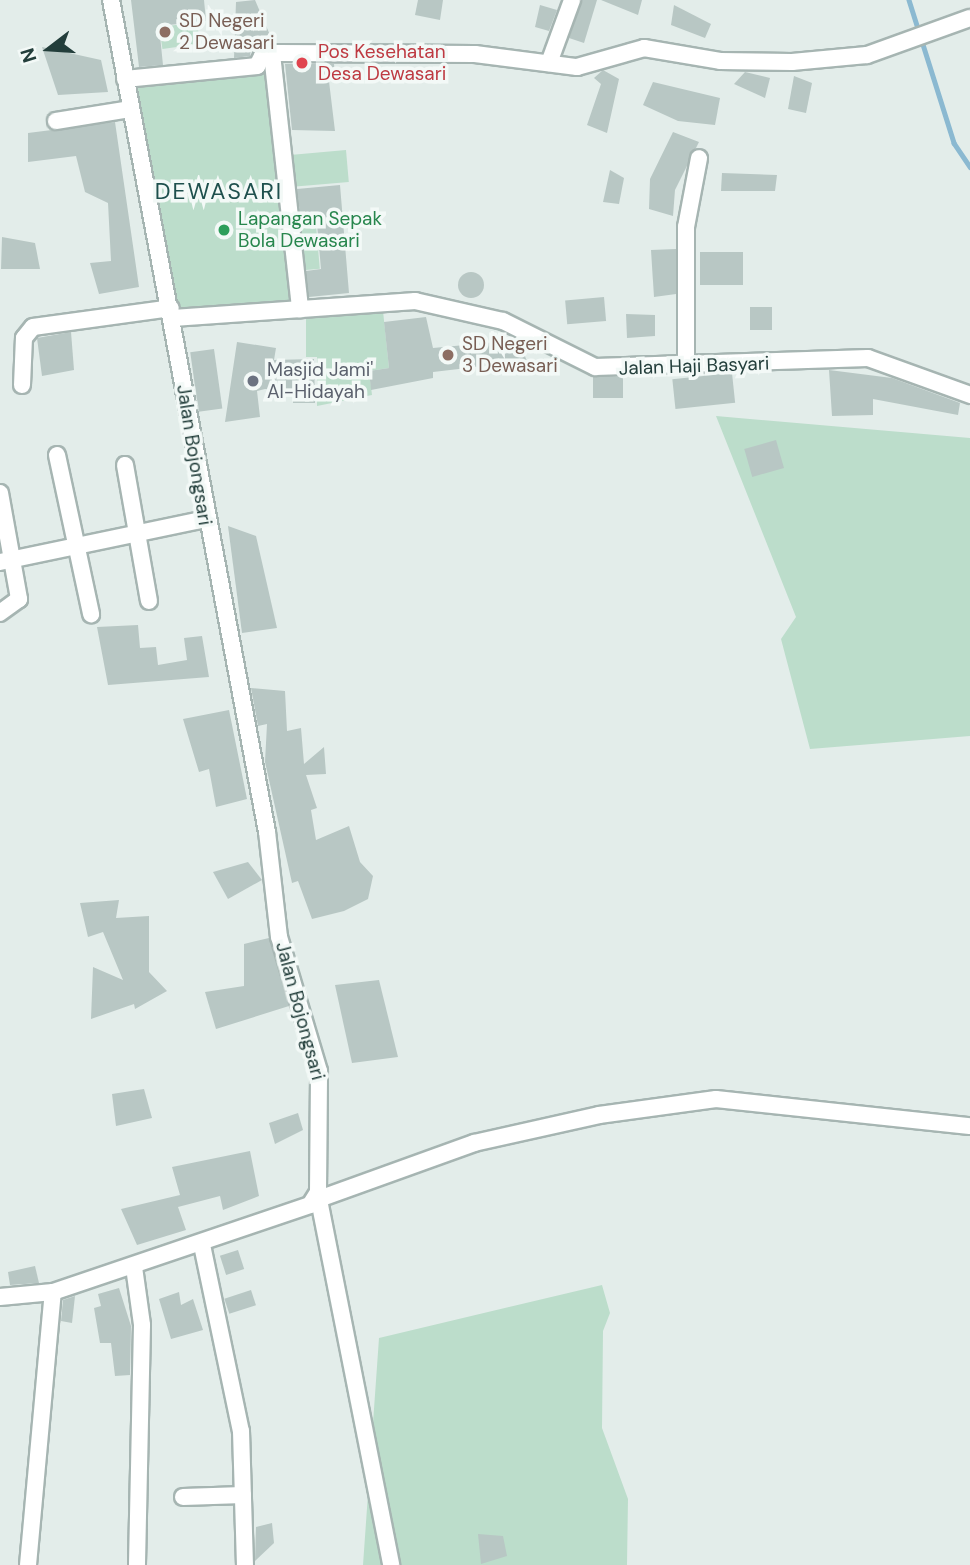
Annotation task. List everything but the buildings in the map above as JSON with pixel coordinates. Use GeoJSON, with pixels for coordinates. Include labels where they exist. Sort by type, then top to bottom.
{"type":"FeatureCollection","features":[{"type":"Feature","properties":{"kind":"street","name":"Jalan Bojongsari"},"geometry":{"type":"LineString","coordinates":[[111,0],[172,313],[205,519],[267,832],[279,937],[319,1071],[317,1200],[391,1565]]}},
{"type":"Feature","properties":{"kind":"street"},"geometry":{"type":"LineString","coordinates":[[549,63],[572,0]]}},
{"type":"Feature","properties":{"kind":"street"},"geometry":{"type":"LineString","coordinates":[[125,79],[257,66],[272,54],[475,54],[584,66],[644,48],[720,61],[792,62],[867,55],[919,34],[970,18]]}},
{"type":"Feature","properties":{"kind":"street"},"geometry":{"type":"LineString","coordinates":[[272,54],[300,309]]}},
{"type":"Feature","properties":{"kind":"street"},"geometry":{"type":"LineString","coordinates":[[56,121],[131,110]]}},
{"type":"Feature","properties":{"kind":"street"},"geometry":{"type":"LineString","coordinates":[[686,366],[686,227],[699,158]]}},
{"type":"Feature","properties":{"kind":"street","name":"Jalan Haji Basyari"},"geometry":{"type":"LineString","coordinates":[[22,385],[24,338],[33,327],[172,313],[437,304],[503,321],[594,367],[868,358],[970,395]]}},
{"type":"Feature","properties":{"kind":"street"},"geometry":{"type":"LineString","coordinates":[[57,455],[91,614]]}},
{"type":"Feature","properties":{"kind":"street"},"geometry":{"type":"LineString","coordinates":[[125,465],[149,601]]}},
{"type":"Feature","properties":{"kind":"street"},"geometry":{"type":"LineString","coordinates":[[0,493],[6,561],[19,602],[0,613]]}},
{"type":"Feature","properties":{"kind":"street"},"geometry":{"type":"LineString","coordinates":[[6,561],[138,530],[205,519]]}},
{"type":"Feature","properties":{"kind":"street"},"geometry":{"type":"LineString","coordinates":[[0,1297],[53,1292],[134,1268],[474,1143],[599,1115],[761,1100],[970,1126]]}},
{"type":"Feature","properties":{"kind":"street"},"geometry":{"type":"LineString","coordinates":[[202,1245],[236,1397],[245,1565]]}},
{"type":"Feature","properties":{"kind":"street"},"geometry":{"type":"LineString","coordinates":[[134,1268],[142,1325],[137,1565]]}},
{"type":"Feature","properties":{"kind":"street"},"geometry":{"type":"LineString","coordinates":[[28,1565],[53,1292]]}},
{"type":"Feature","properties":{"kind":"street"},"geometry":{"type":"LineString","coordinates":[[183,1497],[243,1496]]}},
{"type":"Feature","properties":{"kind":"green space"},"geometry":{"type":"Polygon","coordinates":[[[197,22],[200,44],[162,49],[159,27],[197,22]]]}},
{"type":"Feature","properties":{"kind":"green space","name":"Lapangan Sepak Bola Dewasari"},"geometry":{"type":"Polygon","coordinates":[[[269,69],[295,303],[178,311],[133,82],[269,69]]]}},
{"type":"Feature","properties":{"kind":"green space"},"geometry":{"type":"Polygon","coordinates":[[[346,150],[349,182],[290,187],[287,155],[346,150]]]}},
{"type":"Feature","properties":{"kind":"green space"},"geometry":{"type":"Polygon","coordinates":[[[315,214],[320,269],[303,270],[298,215],[315,214]]]}},
{"type":"Feature","properties":{"kind":"green space"},"geometry":{"type":"Polygon","coordinates":[[[413,307],[425,311],[383,311],[389,368],[369,371],[372,395],[317,406],[317,357],[306,357],[306,315],[413,307]]]}},
{"type":"Feature","properties":{"kind":"green space"},"geometry":{"type":"Polygon","coordinates":[[[716,416],[970,438],[970,736],[810,749],[781,639],[796,617],[716,416]]]}},
{"type":"Feature","properties":{"kind":"green space"},"geometry":{"type":"Polygon","coordinates":[[[602,1285],[610,1313],[603,1331],[602,1428],[628,1499],[627,1565],[363,1565],[379,1338],[602,1285]]]}},
{"type":"Feature","properties":{"kind":"waterway"},"geometry":{"type":"LineString","coordinates":[[909,0],[954,143],[970,167]]}},
{"type":"Feature","properties":{"kind":"place","name":"SD Negeri 2 Dewasari"},"geometry":{"type":"Point","coordinates":[165,32]}},
{"type":"Feature","properties":{"kind":"place","name":"Pos Kesehatan Desa Dewasari"},"geometry":{"type":"Point","coordinates":[302,63]}},
{"type":"Feature","properties":{"kind":"place","name":"Lapangan Sepak Bola Dewasari"},"geometry":{"type":"Point","coordinates":[224,230]}},
{"type":"Feature","properties":{"kind":"place","name":"SD Negeri 3 Dewasari"},"geometry":{"type":"Point","coordinates":[448,355]}},
{"type":"Feature","properties":{"kind":"place","name":"Masjid Jami' Al-Hidayah"},"geometry":{"type":"Point","coordinates":[253,381]}},
{"type":"Feature","properties":{"kind":"district","name":"DEWASARI"},"geometry":{"type":"Point","coordinates":[219,191]}}]}
